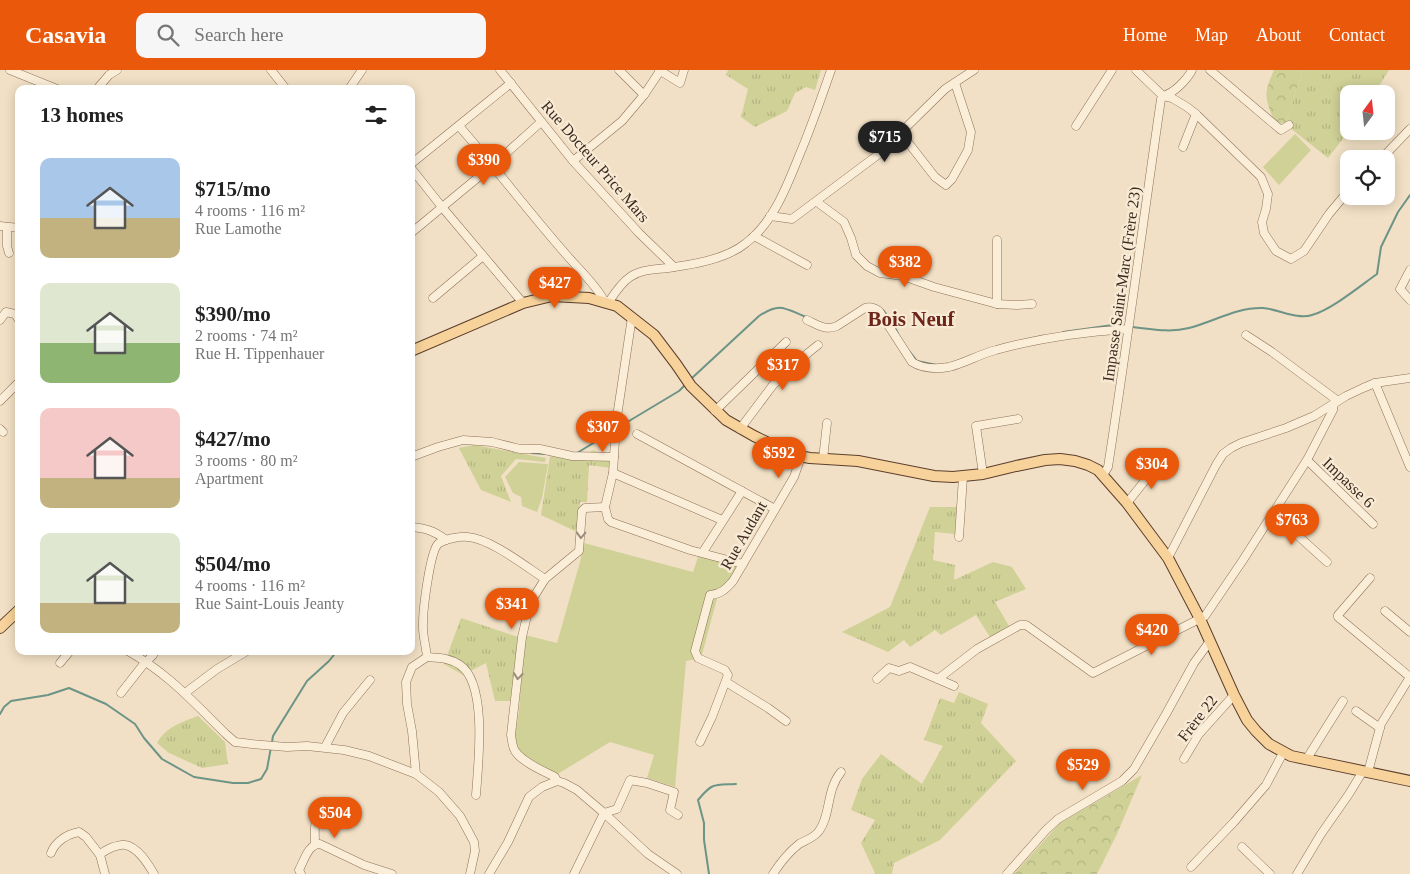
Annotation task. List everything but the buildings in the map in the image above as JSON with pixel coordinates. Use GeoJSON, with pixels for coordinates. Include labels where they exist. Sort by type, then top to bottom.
{"type":"FeatureCollection","features":[{"type":"Feature","properties":{"kind":"main road"},"geometry":{"type":"LineString","coordinates":[[415,349],[523,303],[552,296],[584,298],[617,306],[654,335],[688,382],[726,420],[768,444],[801,457],[858,461],[939,476],[963,477],[1045,460],[1075,461],[1088,465],[1103,475],[1127,503],[1168,558],[1200,620],[1247,720],[1269,744],[1283,753],[1306,760],[1410,781]]}},
{"type":"Feature","properties":{"kind":"main road"},"geometry":{"type":"LineString","coordinates":[[1,626],[15,614]]}},
{"type":"Feature","properties":{"kind":"street"},"geometry":{"type":"LineString","coordinates":[[10,70],[47,85]]}},
{"type":"Feature","properties":{"kind":"street"},"geometry":{"type":"LineString","coordinates":[[100,85],[109,75],[117,70]]}},
{"type":"Feature","properties":{"kind":"street"},"geometry":{"type":"LineString","coordinates":[[272,70],[283,85]]}},
{"type":"Feature","properties":{"kind":"street"},"geometry":{"type":"LineString","coordinates":[[352,85],[362,70]]}},
{"type":"Feature","properties":{"kind":"street","name":"Rue Docteur Price Mars"},"geometry":{"type":"LineString","coordinates":[[500,70],[574,161],[674,267]]}},
{"type":"Feature","properties":{"kind":"street"},"geometry":{"type":"LineString","coordinates":[[619,70],[644,95]]}},
{"type":"Feature","properties":{"kind":"street"},"geometry":{"type":"LineString","coordinates":[[574,161],[622,121],[644,95],[659,70],[680,83],[684,70]]}},
{"type":"Feature","properties":{"kind":"street"},"geometry":{"type":"LineString","coordinates":[[459,126],[565,253],[597,288],[606,303],[630,276],[648,270],[674,267],[725,256],[754,236],[770,216],[787,187],[831,70]]}},
{"type":"Feature","properties":{"kind":"street"},"geometry":{"type":"LineString","coordinates":[[770,216],[792,219],[817,202],[879,154],[946,89],[974,70]]}},
{"type":"Feature","properties":{"kind":"street"},"geometry":{"type":"LineString","coordinates":[[1076,126],[1112,70]]}},
{"type":"Feature","properties":{"kind":"street"},"geometry":{"type":"LineString","coordinates":[[1136,70],[1164,96],[1172,98],[1196,114],[1261,177],[1268,194],[1262,222],[1264,233],[1276,251],[1291,259],[1304,251],[1328,214],[1340,200]]}},
{"type":"Feature","properties":{"kind":"street"},"geometry":{"type":"LineString","coordinates":[[1164,96],[1169,95],[1190,75],[1192,70]]}},
{"type":"Feature","properties":{"kind":"street"},"geometry":{"type":"LineString","coordinates":[[1210,70],[1281,130],[1289,125]]}},
{"type":"Feature","properties":{"kind":"street"},"geometry":{"type":"LineString","coordinates":[[415,161],[511,83]]}},
{"type":"Feature","properties":{"kind":"street"},"geometry":{"type":"LineString","coordinates":[[900,132],[935,177],[946,185],[952,179],[968,150],[971,132],[955,83]]}},
{"type":"Feature","properties":{"kind":"street","name":"Impasse Saint-Marc (Frère 23)"},"geometry":{"type":"LineString","coordinates":[[1103,475],[1108,467],[1119,399],[1161,99],[1164,96]]}},
{"type":"Feature","properties":{"kind":"street"},"geometry":{"type":"LineString","coordinates":[[1183,147],[1196,114]]}},
{"type":"Feature","properties":{"kind":"street"},"geometry":{"type":"LineString","coordinates":[[415,230],[493,165],[541,122]]}},
{"type":"Feature","properties":{"kind":"street"},"geometry":{"type":"LineString","coordinates":[[1389,150],[1410,129]]}},
{"type":"Feature","properties":{"kind":"street"},"geometry":{"type":"LineString","coordinates":[[415,173],[523,303]]}},
{"type":"Feature","properties":{"kind":"street"},"geometry":{"type":"LineString","coordinates":[[817,202],[844,222],[856,254],[867,266],[880,273],[903,276],[934,287],[996,304],[1032,304]]}},
{"type":"Feature","properties":{"kind":"street"},"geometry":{"type":"LineString","coordinates":[[4,226],[9,253]]}},
{"type":"Feature","properties":{"kind":"street"},"geometry":{"type":"LineString","coordinates":[[754,236],[807,265]]}},
{"type":"Feature","properties":{"kind":"street"},"geometry":{"type":"LineString","coordinates":[[996,304],[997,240]]}},
{"type":"Feature","properties":{"kind":"street"},"geometry":{"type":"LineString","coordinates":[[433,298],[483,256]]}},
{"type":"Feature","properties":{"kind":"street"},"geometry":{"type":"LineString","coordinates":[[1410,270],[1400,289],[1410,300]]}},
{"type":"Feature","properties":{"kind":"street"},"geometry":{"type":"LineString","coordinates":[[807,320],[823,328],[832,328],[865,308],[872,307],[879,311],[912,362],[918,366],[928,368],[949,367],[996,350],[1044,339],[1095,331],[1128,330]]}},
{"type":"Feature","properties":{"kind":"street"},"geometry":{"type":"LineString","coordinates":[[0,320],[6,312],[15,314]]}},
{"type":"Feature","properties":{"kind":"street"},"geometry":{"type":"LineString","coordinates":[[632,317],[616,423],[613,473],[605,507],[608,519],[611,522],[690,550],[743,564]]}},
{"type":"Feature","properties":{"kind":"street"},"geometry":{"type":"LineString","coordinates":[[1246,335],[1272,352],[1336,402]]}},
{"type":"Feature","properties":{"kind":"street"},"geometry":{"type":"LineString","coordinates":[[715,411],[786,342]]}},
{"type":"Feature","properties":{"kind":"street"},"geometry":{"type":"LineString","coordinates":[[740,428],[773,385],[818,345]]}},
{"type":"Feature","properties":{"kind":"street"},"geometry":{"type":"LineString","coordinates":[[1168,558],[1216,465],[1223,454],[1230,448],[1314,416],[1346,396],[1375,383],[1410,378]]}},
{"type":"Feature","properties":{"kind":"street"},"geometry":{"type":"LineString","coordinates":[[1375,383],[1410,466]]}},
{"type":"Feature","properties":{"kind":"street"},"geometry":{"type":"LineString","coordinates":[[0,401],[15,386]]}},
{"type":"Feature","properties":{"kind":"street"},"geometry":{"type":"LineString","coordinates":[[938,678],[977,649],[1020,625],[1026,625],[1094,673],[1200,620],[1205,616],[1244,560],[1307,460],[1336,402]]}},
{"type":"Feature","properties":{"kind":"street"},"geometry":{"type":"LineString","coordinates":[[984,474],[976,426],[1018,419]]}},
{"type":"Feature","properties":{"kind":"street"},"geometry":{"type":"LineString","coordinates":[[823,459],[827,423]]}},
{"type":"Feature","properties":{"kind":"street"},"geometry":{"type":"LineString","coordinates":[[637,434],[775,509]]}},
{"type":"Feature","properties":{"kind":"street"},"geometry":{"type":"LineString","coordinates":[[415,456],[463,440],[492,442],[520,449],[540,449],[572,456],[614,458]]}},
{"type":"Feature","properties":{"kind":"street","name":"Rue Audant"},"geometry":{"type":"LineString","coordinates":[[726,682],[728,675],[725,670],[698,658],[695,651],[710,595],[717,594],[726,589],[743,564],[794,477],[801,457]]}},
{"type":"Feature","properties":{"kind":"street","name":"Impasse 6"},"geometry":{"type":"LineString","coordinates":[[1307,460],[1373,524]]}},
{"type":"Feature","properties":{"kind":"street"},"geometry":{"type":"LineString","coordinates":[[1127,503],[1159,463]]}},
{"type":"Feature","properties":{"kind":"street"},"geometry":{"type":"LineString","coordinates":[[613,473],[722,520]]}},
{"type":"Feature","properties":{"kind":"street"},"geometry":{"type":"LineString","coordinates":[[958,537],[963,477]]}},
{"type":"Feature","properties":{"kind":"street"},"geometry":{"type":"LineString","coordinates":[[703,552],[742,491]]}},
{"type":"Feature","properties":{"kind":"street"},"geometry":{"type":"LineString","coordinates":[[605,507],[584,509],[581,514],[579,551],[545,579],[530,603],[522,637],[511,735],[515,751],[519,756],[557,781],[577,790],[648,854],[676,874]]}},
{"type":"Feature","properties":{"kind":"street"},"geometry":{"type":"LineString","coordinates":[[1273,513],[1327,562]]}},
{"type":"Feature","properties":{"kind":"street"},"geometry":{"type":"LineString","coordinates":[[415,527],[430,530],[446,540]]}},
{"type":"Feature","properties":{"kind":"street"},"geometry":{"type":"LineString","coordinates":[[427,657],[422,623],[431,566],[440,542],[467,536],[503,552],[545,579]]}},
{"type":"Feature","properties":{"kind":"street"},"geometry":{"type":"LineString","coordinates":[[1297,874],[1321,834],[1366,771],[1381,724],[1410,677],[1338,617],[1370,578]]}},
{"type":"Feature","properties":{"kind":"street"},"geometry":{"type":"LineString","coordinates":[[1386,611],[1410,632]]}},
{"type":"Feature","properties":{"kind":"street"},"geometry":{"type":"LineString","coordinates":[[1007,874],[1058,819],[1129,775],[1193,665],[1210,641]]}},
{"type":"Feature","properties":{"kind":"street"},"geometry":{"type":"LineString","coordinates":[[60,663],[67,655]]}},
{"type":"Feature","properties":{"kind":"street"},"geometry":{"type":"LineString","coordinates":[[135,655],[165,675],[235,742],[278,746],[324,747],[369,756],[416,774],[439,792],[460,816],[474,842],[470,874]]}},
{"type":"Feature","properties":{"kind":"street"},"geometry":{"type":"LineString","coordinates":[[121,693],[153,655]]}},
{"type":"Feature","properties":{"kind":"street"},"geometry":{"type":"LineString","coordinates":[[185,693],[217,669],[240,655]]}},
{"type":"Feature","properties":{"kind":"street"},"geometry":{"type":"LineString","coordinates":[[416,774],[406,682],[412,667],[427,657],[447,658],[462,666],[474,683],[479,714],[476,795]]}},
{"type":"Feature","properties":{"kind":"street"},"geometry":{"type":"LineString","coordinates":[[878,679],[890,668],[899,672],[910,667],[954,686]]}},
{"type":"Feature","properties":{"kind":"street"},"geometry":{"type":"LineString","coordinates":[[324,747],[343,713],[370,680]]}},
{"type":"Feature","properties":{"kind":"street"},"geometry":{"type":"LineString","coordinates":[[700,742],[726,682],[786,721]]}},
{"type":"Feature","properties":{"kind":"street","name":"Frère 22"},"geometry":{"type":"LineString","coordinates":[[1184,759],[1199,734],[1234,695]]}},
{"type":"Feature","properties":{"kind":"street"},"geometry":{"type":"LineString","coordinates":[[1306,760],[1343,701]]}},
{"type":"Feature","properties":{"kind":"street"},"geometry":{"type":"LineString","coordinates":[[1356,710],[1380,728]]}},
{"type":"Feature","properties":{"kind":"street"},"geometry":{"type":"LineString","coordinates":[[1191,866],[1234,822],[1266,785],[1283,753]]}},
{"type":"Feature","properties":{"kind":"street"},"geometry":{"type":"LineString","coordinates":[[773,874],[792,850],[818,832],[822,826],[833,784],[841,772]]}},
{"type":"Feature","properties":{"kind":"street"},"geometry":{"type":"LineString","coordinates":[[574,874],[604,813],[617,809],[630,780],[647,783],[674,792],[670,810],[678,815]]}},
{"type":"Feature","properties":{"kind":"street"},"geometry":{"type":"LineString","coordinates":[[489,874],[508,842],[529,797],[542,787],[557,781]]}},
{"type":"Feature","properties":{"kind":"street"},"geometry":{"type":"LineString","coordinates":[[315,844],[317,819],[326,810],[340,810]]}},
{"type":"Feature","properties":{"kind":"street"},"geometry":{"type":"LineString","coordinates":[[51,853],[59,841],[79,832],[100,856],[105,874]]}},
{"type":"Feature","properties":{"kind":"street"},"geometry":{"type":"LineString","coordinates":[[300,872],[311,847],[315,844],[320,844],[364,865],[392,874]]}},
{"type":"Feature","properties":{"kind":"street"},"geometry":{"type":"LineString","coordinates":[[100,856],[106,850],[127,845],[144,859],[154,874]]}},
{"type":"Feature","properties":{"kind":"street"},"geometry":{"type":"LineString","coordinates":[[1242,847],[1270,874]]}},
{"type":"Feature","properties":{"kind":"green space"},"geometry":{"type":"Polygon","coordinates":[[[728,70],[821,70],[815,90],[806,87],[795,93],[787,111],[755,127],[741,117],[748,89],[726,75],[728,70]]]}},
{"type":"Feature","properties":{"kind":"green space"},"geometry":{"type":"Polygon","coordinates":[[[1274,70],[1303,70],[1285,124],[1274,121],[1267,101],[1268,85],[1274,70]]]}},
{"type":"Feature","properties":{"kind":"green space"},"geometry":{"type":"Polygon","coordinates":[[[1303,70],[1389,70],[1380,85],[1340,85],[1340,140],[1342,140],[1328,158],[1285,124],[1303,70]]]}},
{"type":"Feature","properties":{"kind":"green space"},"geometry":{"type":"Polygon","coordinates":[[[1295,134],[1311,150],[1279,185],[1263,167],[1295,134]]]}},
{"type":"Feature","properties":{"kind":"green space"},"geometry":{"type":"Polygon","coordinates":[[[474,445],[546,458],[545,462],[516,459],[501,476],[511,502],[481,490],[459,448],[474,445]]]}},
{"type":"Feature","properties":{"kind":"green space"},"geometry":{"type":"Polygon","coordinates":[[[593,450],[612,457],[611,468],[589,465],[587,502],[580,502],[577,532],[541,515],[550,456],[572,457],[583,455],[593,450]]]}},
{"type":"Feature","properties":{"kind":"green space"},"geometry":{"type":"Polygon","coordinates":[[[519,462],[548,464],[542,498],[537,512],[522,506],[521,497],[513,493],[505,477],[519,462]]]}},
{"type":"Feature","properties":{"kind":"green space"},"geometry":{"type":"Polygon","coordinates":[[[930,507],[957,507],[955,534],[935,532],[933,560],[955,565],[954,580],[993,562],[1012,567],[1026,589],[995,602],[1009,626],[990,637],[976,615],[941,635],[935,630],[910,647],[904,640],[888,652],[842,632],[890,607],[930,507]]]}},
{"type":"Feature","properties":{"kind":"green space"},"geometry":{"type":"Polygon","coordinates":[[[584,543],[693,572],[699,554],[738,566],[732,583],[718,595],[701,658],[686,661],[675,787],[647,778],[654,755],[610,742],[556,775],[518,751],[515,735],[519,711],[525,635],[557,643],[584,543]]]}},
{"type":"Feature","properties":{"kind":"green space"},"geometry":{"type":"Polygon","coordinates":[[[461,618],[518,637],[512,701],[495,701],[486,663],[463,675],[444,664],[461,618]]]}},
{"type":"Feature","properties":{"kind":"green space"},"geometry":{"type":"Polygon","coordinates":[[[959,692],[988,704],[981,723],[1016,761],[940,840],[894,863],[892,874],[874,874],[861,843],[875,820],[851,810],[862,779],[881,754],[922,784],[943,746],[924,740],[940,698],[954,703],[959,692]]]}},
{"type":"Feature","properties":{"kind":"green space"},"geometry":{"type":"Polygon","coordinates":[[[198,716],[225,742],[228,764],[202,768],[169,753],[157,743],[170,729],[198,716]]]}},
{"type":"Feature","properties":{"kind":"green space"},"geometry":{"type":"Polygon","coordinates":[[[1142,775],[1117,834],[1097,874],[1014,874],[1060,823],[1142,775]]]}},
{"type":"Feature","properties":{"kind":"waterway"},"geometry":{"type":"LineString","coordinates":[[1132,327],[1160,330],[1182,329],[1234,312],[1253,308],[1269,309],[1300,316],[1320,312],[1377,274],[1381,247],[1398,212],[1410,195]]}},
{"type":"Feature","properties":{"kind":"waterway"},"geometry":{"type":"LineString","coordinates":[[692,378],[759,316],[766,312],[782,308],[806,317]]}},
{"type":"Feature","properties":{"kind":"waterway"},"geometry":{"type":"LineString","coordinates":[[881,309],[894,325],[898,334]]}},
{"type":"Feature","properties":{"kind":"waterway"},"geometry":{"type":"LineString","coordinates":[[1063,332],[1113,325],[1123,326]]}},
{"type":"Feature","properties":{"kind":"waterway"},"geometry":{"type":"LineString","coordinates":[[910,352],[917,361],[936,365]]}},
{"type":"Feature","properties":{"kind":"waterway"},"geometry":{"type":"LineString","coordinates":[[619,427],[679,391],[685,385]]}},
{"type":"Feature","properties":{"kind":"waterway"},"geometry":{"type":"LineString","coordinates":[[577,453],[613,431]]}},
{"type":"Feature","properties":{"kind":"waterway"},"geometry":{"type":"LineString","coordinates":[[532,453],[545,454]]}},
{"type":"Feature","properties":{"kind":"waterway"},"geometry":{"type":"LineString","coordinates":[[272,742],[273,736],[307,681],[334,655]]}},
{"type":"Feature","properties":{"kind":"waterway"},"geometry":{"type":"LineString","coordinates":[[0,714],[11,701],[48,695],[69,688],[106,704],[135,724],[162,759],[194,777],[233,783],[248,783],[261,779],[267,769],[271,747]]}},
{"type":"Feature","properties":{"kind":"waterway"},"geometry":{"type":"LineString","coordinates":[[709,874],[704,840],[704,823],[698,800],[711,787],[723,784],[736,784]]}},
{"type":"Feature","properties":{"kind":"district","name":"Bois Neuf"},"geometry":{"type":"Point","coordinates":[911,319]}}]}
